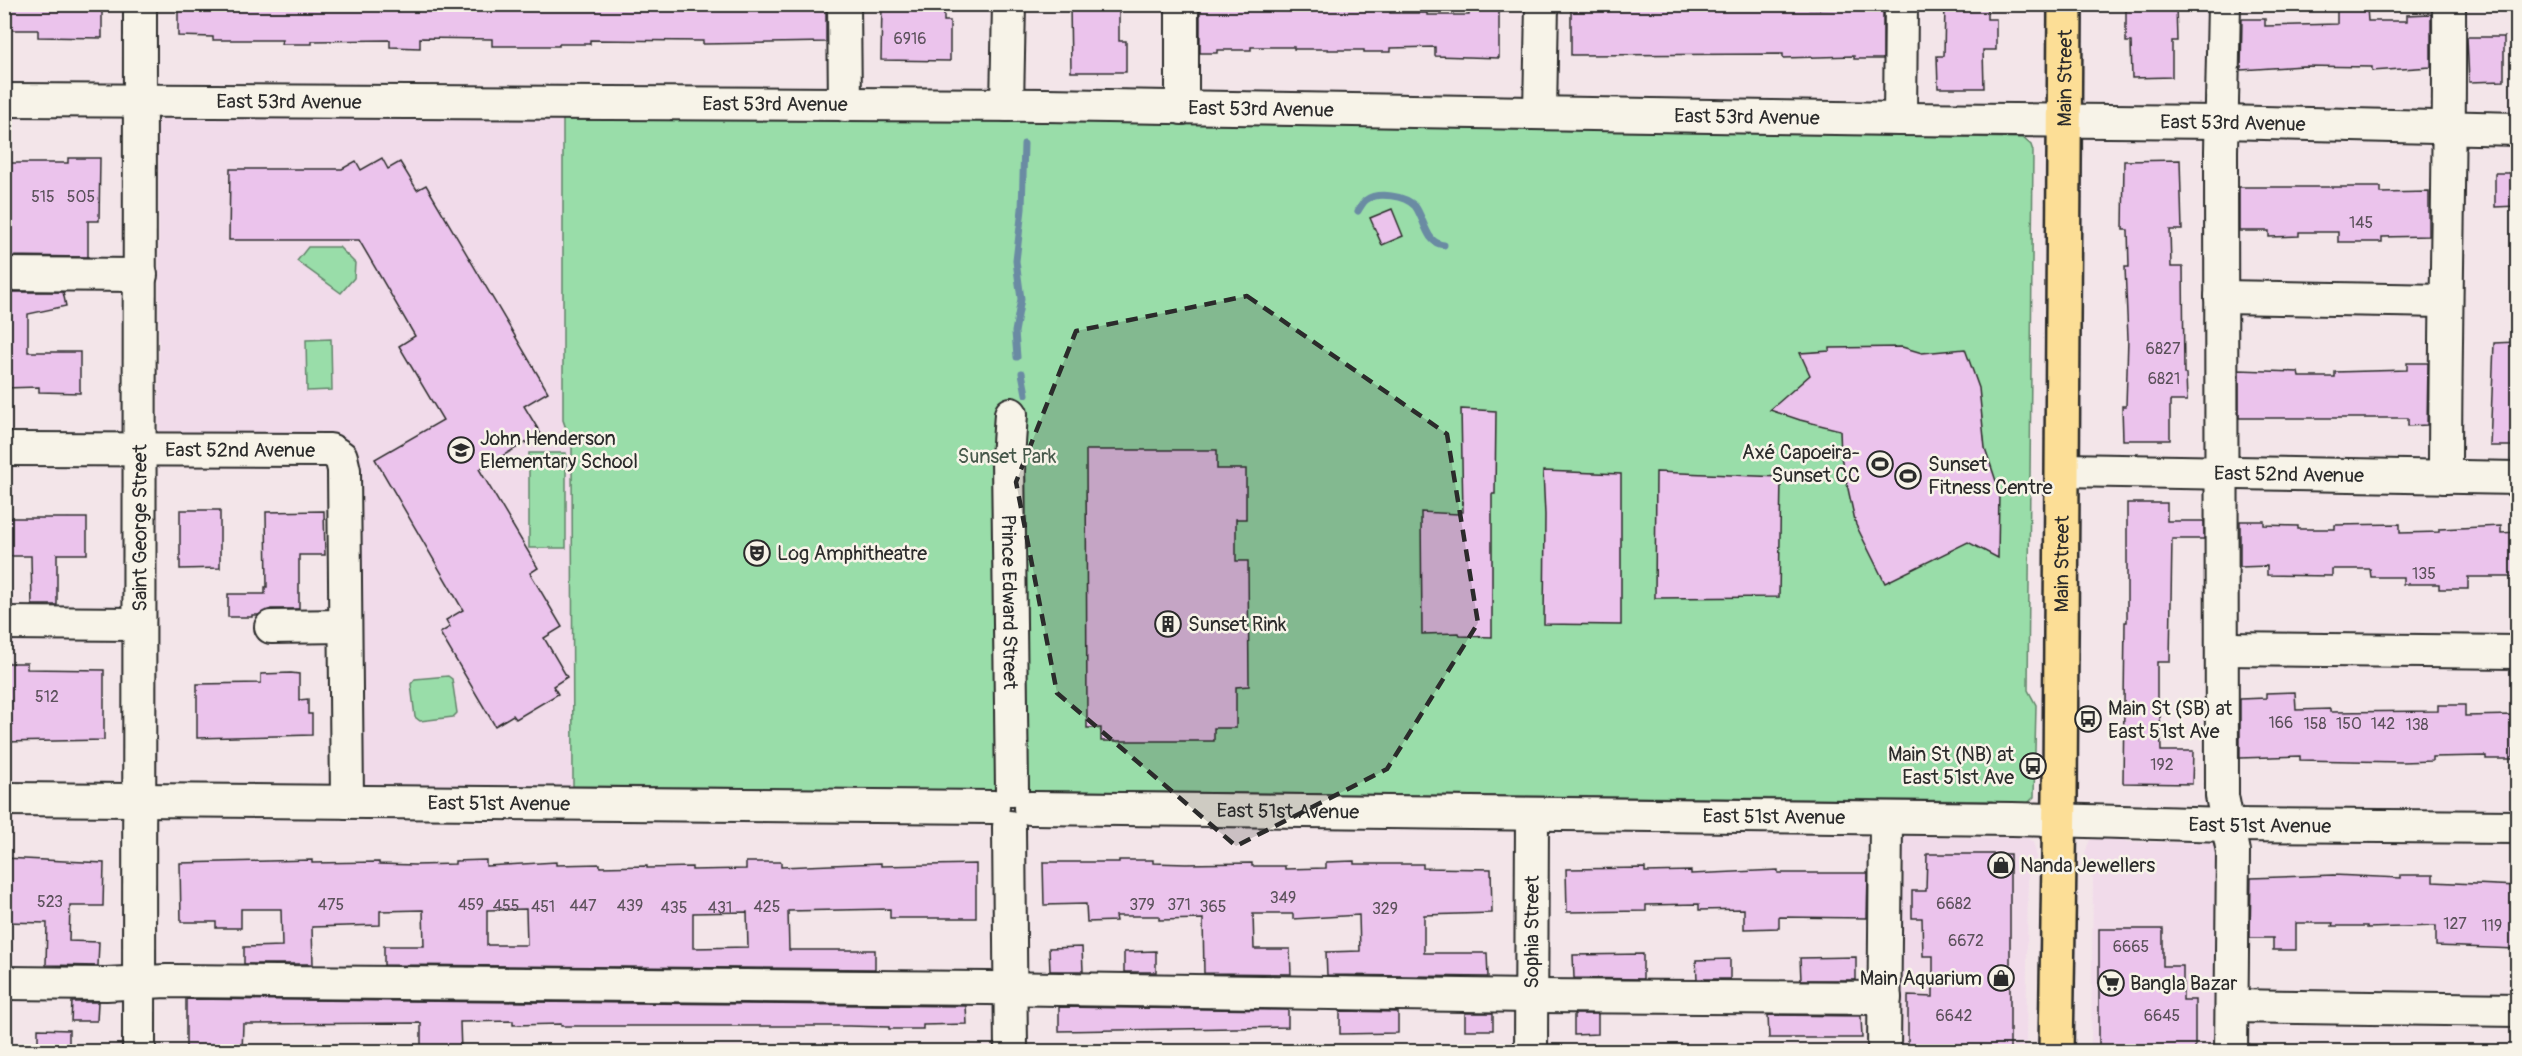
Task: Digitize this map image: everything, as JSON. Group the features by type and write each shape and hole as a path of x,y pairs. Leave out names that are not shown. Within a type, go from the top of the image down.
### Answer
{"main road":[{"name":"Main Street","path":"2056,1052 2060,821 2065,4"}],"street":[{"name":"Saint George Street","path":"139,1052 140,4"},
{"path":"844,4 845,105"},
{"path":"1007,105 1009,4"},
{"path":"1182,4 1182,108"},
{"path":"1540,113 1542,4"},
{"path":"1900,119 1901,4"},
{"path":"2224,4 2221,297 2222,796 2233,852 2231,1052"},
{"path":"2445,477 2445,301 2450,128 2449,4"},
{"name":"East 53rd Avenue","path":"4,100 1007,105 2222,122 2517,129"},
{"path":"4,274 141,275"},
{"path":"2221,297 2445,301"},
{"name":"Prince Edward Street","path":"1011,414 1008,458 1011,1052"},
{"name":"East 52nd Avenue","path":"4,449 330,450 341,457 344,470 345,626"},
{"name":"East 52nd Avenue","path":"2062,470 2517,478"},
{"path":"4,623 140,624"},
{"path":"271,627 345,626 347,802"},
{"path":"2223,649 2517,652"},
{"name":"East 51st Avenue","path":"4,799 1011,808 2517,827"},
{"name":"Sophia Street","path":"1531,1052 1532,814"},
{"path":"1884,1052 1886,819"},
{"path":"4,982 106,984 139,981 1885,998"},
{"path":"2232,1006 2517,1010"}],"highlighted area":[{"path":"1247,296 1447,434 1478,623 1387,769 1236,846 1057,693 1016,482 1076,331"}],"shaded area":[{"name":"John Henderson Elementary School","path":"167,116 563,117 563,420 572,446 573,786 366,785 360,781 355,466 159,436 159,158 155,151 155,123"},
{"path":"2021,833 2033,842 2036,852 2036,866 2028,876 2026,1051 1891,1051 1890,834 1993,839 2002,834"},
{"path":"2114,835 2127,842 2218,843 2231,1051 2091,1051 2093,879 2085,866 2085,853 2093,837"}],"green space":[{"name":"Sunset Park","path":"563,117 1011,121 2023,138 2031,145 2033,151 2028,690 2036,705 2034,797 2023,808 2002,807 1993,801 573,786 572,446 563,420"},
{"path":"308,247 339,247 355,263 354,278 341,293 297,261"},
{"path":"331,339 332,390 307,391 306,340"},
{"path":"529,453 566,453 566,548 529,548"},
{"path":"448,676 452,679 457,713 453,717 420,721 415,717 411,684 415,679"}],"building":[{"path":"5,4 102,4 102,38 38,37 38,30 5,30"},
{"path":"178,4 826,4 826,42 703,44 703,41 590,40 590,44 559,44 559,46 492,46 492,39 420,38 420,48 390,47 390,40 312,41 312,44 281,44 282,40 213,40 213,37 178,36"},
{"path":"882,4 944,4 944,21 950,21 950,61 881,60"},
{"path":"1070,4 1119,4 1119,41 1126,41 1126,72 1071,72"},
{"path":"1200,4 1322,4 1322,7 1390,5 1390,13 1469,15 1469,4 1499,4 1499,58 1435,56 1435,47 1390,48 1390,52 1364,52 1364,50 1251,47 1251,50 1217,50 1217,53 1200,53"},
{"path":"1571,4 1809,4 1809,9 1854,8 1854,4 1883,4 1883,59 1854,59 1854,56 1783,58 1783,54 1571,55"},
{"path":"1945,4 1987,4 1987,19 1996,19 1996,50 1983,50 1984,88 1938,88 1937,56 1944,56"},
{"path":"2126,4 2176,4 2177,41 2172,41 2172,77 2132,78 2131,42 2126,42"},
{"path":"2337,8 2367,8 2368,21 2407,21 2407,15 2431,14 2431,67 2372,71 2372,67 2303,66 2241,70 2242,19 2265,19 2265,26 2337,24"},
{"path":"2467,37 2504,37 2504,81 2469,82"},
{"path":"68,158 100,158 99,221 88,221 88,257 4,256 4,163 68,163"},
{"path":"382,158 388,169 400,162 417,190 426,185 548,392 524,406 541,434 479,469 538,568 530,573 562,627 544,638 567,677 553,686 558,694 516,719 513,715 495,726 440,633 450,627 446,620 463,610 375,459 443,420 399,346 415,336 359,240 229,240 230,169 342,169 356,161 361,170"},
{"path":"2180,160 2182,230 2170,230 2171,267 2183,267 2184,374 2186,374 2187,401 2170,401 2170,440 2123,440 2122,406 2126,406 2128,338 2125,267 2129,267 2128,230 2123,230 2124,161"},
{"path":"2495,173 2517,173 2517,206 2495,207"},
{"path":"2239,187 2381,187 2381,193 2429,192 2429,236 2382,237 2382,242 2338,242 2338,232 2299,232 2299,236 2269,237 2269,231 2239,231"},
{"path":"1392,209 1403,236 1382,245 1370,218"},
{"path":"4,292 63,292 66,306 28,314 28,352 80,352 80,393 39,392 39,387 4,388"},
{"path":"2517,342 2517,446 2490,446 2494,343"},
{"path":"1902,347 1922,353 1965,349 1979,388 1985,448 1999,490 1998,558 1968,542 1885,583 1856,525 1841,457 1840,430 1770,410 1810,375 1800,353 1830,351 1830,348"},
{"path":"2407,363 2428,363 2427,425 2408,426 2408,418 2239,418 2239,370 2298,372 2299,377 2335,377 2335,372 2407,370"},
{"path":"1461,409 1496,411 1495,494 1492,494 1492,637 1460,636 1459,633 1422,634 1421,512 1458,514 1458,512 1463,512"},
{"name":"Sunset Rink","path":"1086,450 1217,450 1217,469 1246,469 1246,519 1236,519 1236,561 1248,561 1249,686 1236,687 1236,728 1214,728 1214,741 1101,741 1101,728 1087,728"},
{"path":"1543,471 1621,474 1621,625 1544,624"},
{"path":"1656,472 1781,477 1779,597 1655,598"},
{"path":"2127,503 2167,503 2167,521 2204,521 2204,539 2172,539 2170,662 2157,662 2157,714 2160,714 2161,751 2193,751 2192,784 2123,783"},
{"path":"180,510 220,510 220,568 180,569"},
{"path":"324,511 325,555 299,555 299,609 271,609 259,615 252,615 252,617 228,617 228,594 265,594 265,587 267,587 266,512"},
{"path":"4,518 87,518 87,554 57,554 57,605 32,605 31,556 4,556"},
{"path":"2240,521 2264,521 2264,525 2298,526 2298,529 2335,529 2335,525 2400,524 2400,533 2501,526 2501,533 2517,532 2517,577 2468,577 2468,589 2439,589 2439,584 2403,584 2403,577 2371,577 2370,569 2332,569 2332,576 2267,575 2267,566 2240,567"},
{"path":"4,663 27,663 27,669 104,670 104,740 4,742"},
{"path":"261,674 299,674 299,700 308,699 308,714 312,714 312,735 197,738 197,684 261,683"},
{"path":"2295,692 2296,710 2438,711 2438,705 2465,705 2465,716 2513,715 2513,759 2486,759 2486,756 2432,757 2432,761 2402,762 2300,760 2300,756 2240,758 2240,699 2266,698 2266,693"},
{"path":"1927,854 2010,854 2010,1052 1908,1052 1908,996 1933,997 1933,956 1923,956 1922,918 1912,918 1912,891 1926,891"},
{"path":"4,858 104,863 103,906 70,906 69,941 99,942 98,966 46,965 47,923 4,922"},
{"path":"312,860 312,863 379,862 379,864 415,865 455,864 455,861 486,860 486,866 556,862 556,865 600,864 600,867 692,867 692,870 746,869 746,862 781,862 781,867 881,863 881,866 976,864 976,918 890,918 890,909 788,911 789,950 875,950 875,969 384,965 384,946 424,946 423,910 380,911 380,925 312,927 313,964 244,964 244,947 282,946 281,909 241,909 241,928 216,928 216,922 181,922 180,863","holes":["526,909 527,945 487,945 487,910","747,912 748,947 693,948 693,913"]},
{"path":"1119,860 1153,860 1153,863 1186,864 1252,863 1252,866 1285,866 1285,869 1326,868 1326,862 1354,861 1354,864 1423,864 1423,868 1491,869 1492,913 1424,915 1424,953 1487,953 1488,977 1327,975 1326,952 1360,951 1359,915 1293,919 1293,914 1253,914 1254,949 1290,949 1291,974 1204,973 1203,919 1159,920 1159,916 1115,916 1116,921 1087,922 1086,904 1044,905 1043,862 1119,862"},
{"path":"1645,868 1645,872 1691,871 1691,874 1778,870 1778,873 1868,873 1867,918 1779,917 1779,928 1744,929 1744,909 1699,910 1699,904 1646,905 1646,911 1567,912 1566,869"},
{"path":"2333,875 2401,878 2401,875 2433,875 2433,882 2517,886 2517,949 2436,946 2436,926 2367,928 2367,926 2332,926 2333,923 2296,923 2296,950 2273,950 2273,938 2250,938 2251,878"},
{"path":"2099,929 2163,929 2163,966 2183,966 2183,1000 2195,1000 2195,1052 2099,1052"},
{"path":"1082,947 1083,971 1050,971 1049,948"},
{"path":"1156,951 1156,972 1124,972 1124,952"},
{"path":"1643,954 1643,979 1574,978 1573,955"},
{"path":"1856,957 1856,980 1801,980 1800,958"},
{"path":"1730,959 1730,979 1697,979 1696,960"},
{"path":"186,999 966,1006 967,1024 923,1025 923,1029 889,1029 889,1027 849,1026 561,1026 561,1024 513,1025 513,1021 460,1022 461,1052 421,1052 421,1023 243,1024 242,1052 186,1052"},
{"path":"72,1002 98,1002 97,1021 71,1021"},
{"path":"1059,1007 1288,1010 1288,1027 1059,1031"},
{"path":"1340,1011 1398,1012 1398,1033 1340,1034"},
{"path":"1465,1013 1493,1013 1493,1030 1465,1030"},
{"path":"1574,1014 1598,1014 1598,1034 1574,1035"},
{"path":"1768,1015 1861,1016 1862,1038 1769,1038"},
{"path":"38,1029 69,1030 69,1052 38,1052"}],"waterway":[{"path":"1017,357 1015,332 1021,299 1016,261 1022,209 1024,144"},
{"path":"1358,211 1371,197 1384,195 1405,200 1415,206 1433,240 1444,245"},
{"path":"1022,373 1026,394"}],"place":[{"name":"John Henderson Elementary School","path":"461,450"},
{"name":"Axé Capoeira- Sunset CC","path":"1880,464"},
{"name":"Sunset Fitness Centre","path":"1908,476"},
{"name":"Log Amphitheatre","path":"757,553"},
{"name":"Sunset Rink","path":"1168,624"},
{"name":"Main St (SB) at East 51st Ave","path":"2088,719"},
{"name":"Main St (NB) at East 51st Ave","path":"2033,766"},
{"name":"Nanda Jewellers","path":"2001,865"},
{"name":"Main Aquarium","path":"2001,978"},
{"name":"Bangla Bazar","path":"2111,983"}]}
